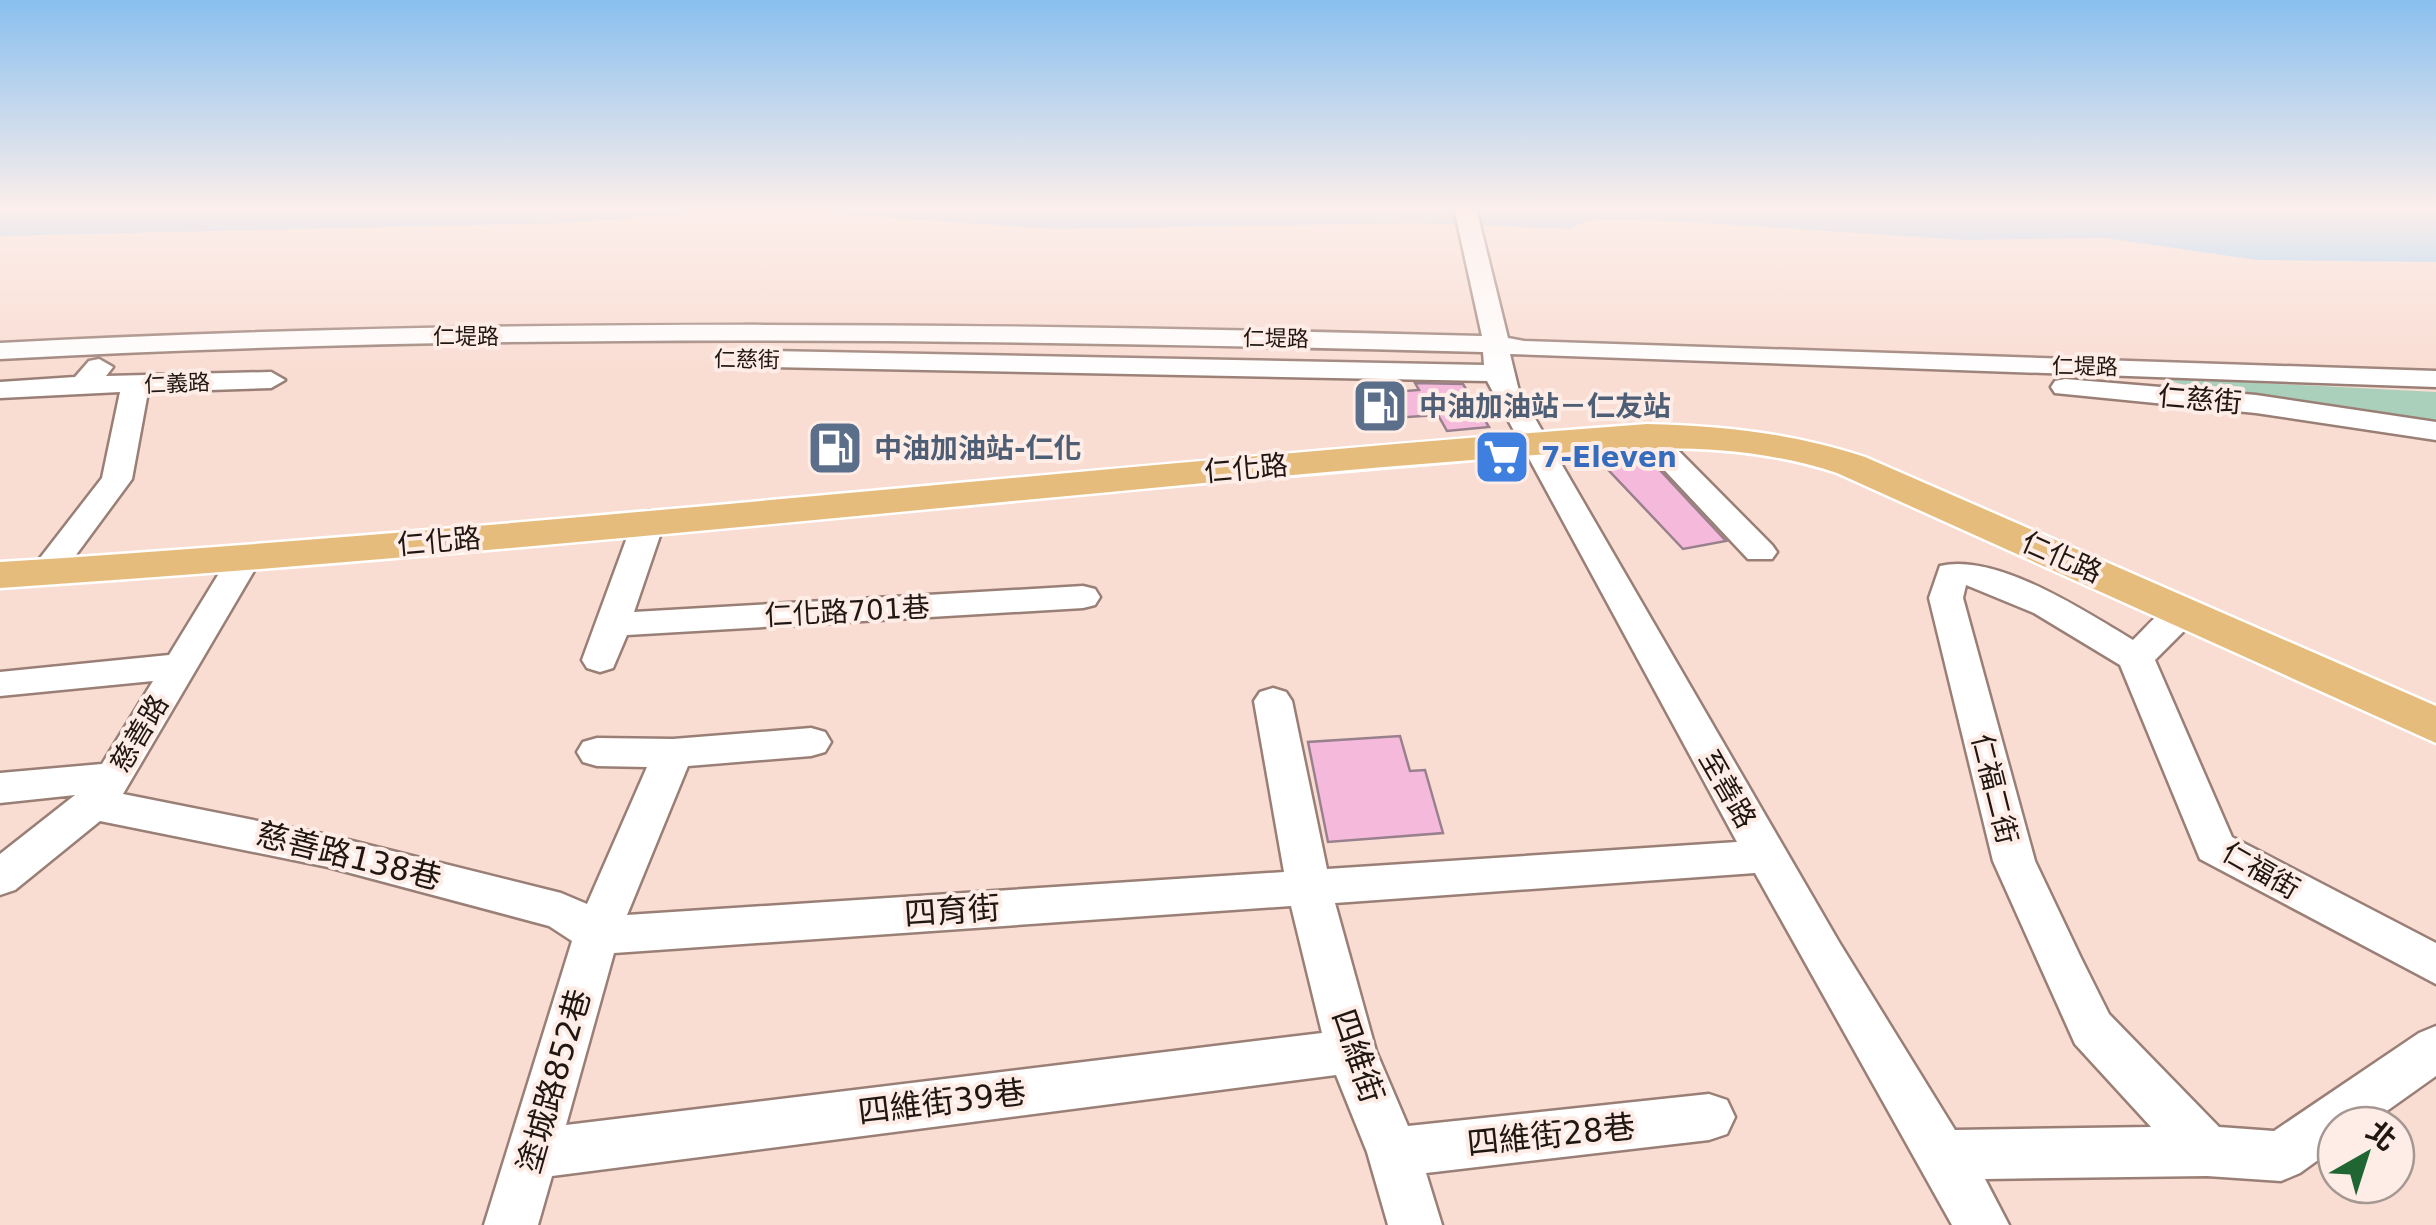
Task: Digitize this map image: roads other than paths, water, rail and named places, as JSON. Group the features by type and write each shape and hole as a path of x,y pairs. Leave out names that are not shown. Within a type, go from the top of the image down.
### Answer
{"main road":[{"name":"仁化路","path":"0,575 244,558 1532,443 1646,435 1734,438 1831,457 2436,726"}],"street":[{"name":"至善路","path":"1479,265 1497,344 1498,373 1532,443 1982,1225"},
{"name":"仁堤路","path":"116,347 394,336 1142,335 1497,344 1524,349 2436,380"},
{"name":"仁慈街","path":"1,352 116,347 136,360 764,359 1498,373"},
{"name":"仁義路","path":"83,385 116,347"},
{"name":"仁慈街","path":"1845,359 1908,374 2198,398 2436,431"},
{"path":"2118,367 2198,398"},
{"name":"仁義路","path":"0,390 271,380"},
{"path":"47,571 117,479 134,385"},
{"path":"1646,435 1760,552"},
{"path":"600,660 649,522"},
{"name":"慈善路","path":"0,878 103,790 244,558"},
{"name":"仁福二街","path":"2136,658 2070,618 1976,576 1952,573 1946,585 1946,598 2014,862 2058,958 2092,1029 2207,1151"},
{"name":"仁化路701巷","path":"611,625 1084,597"},
{"path":"2136,658 2182,612"},
{"name":"仁福街","path":"2136,658 2215,848 2436,965"},
{"path":"0,684 178,666"},
{"path":"1272,701 1308,886"},
{"path":"597,752 673,752 811,742"},
{"name":"塗城路852巷","path":"511,1225 596,936 673,752"},
{"name":"慈善路138巷","path":"0,788 103,790 205,822 389,864 561,911 581,920 596,936"},
{"name":"四育街","path":"596,936 1767,856"},
{"name":"四維街","path":"1308,886 1351,1050 1393,1152 1415,1225"},
{"path":"1940,1155 2207,1151 2281,1156 2436,1048"},
{"name":"四維街39巷","path":"533,1154 1351,1050"},
{"name":"四維街28巷","path":"1393,1152 1708,1117"}],"place":[{"name":"中油加油站－仁友站","path":"1380,406"},
{"name":"中油加油站-仁化","path":"835,448"},
{"name":"7-Eleven","path":"1502,457"}]}
